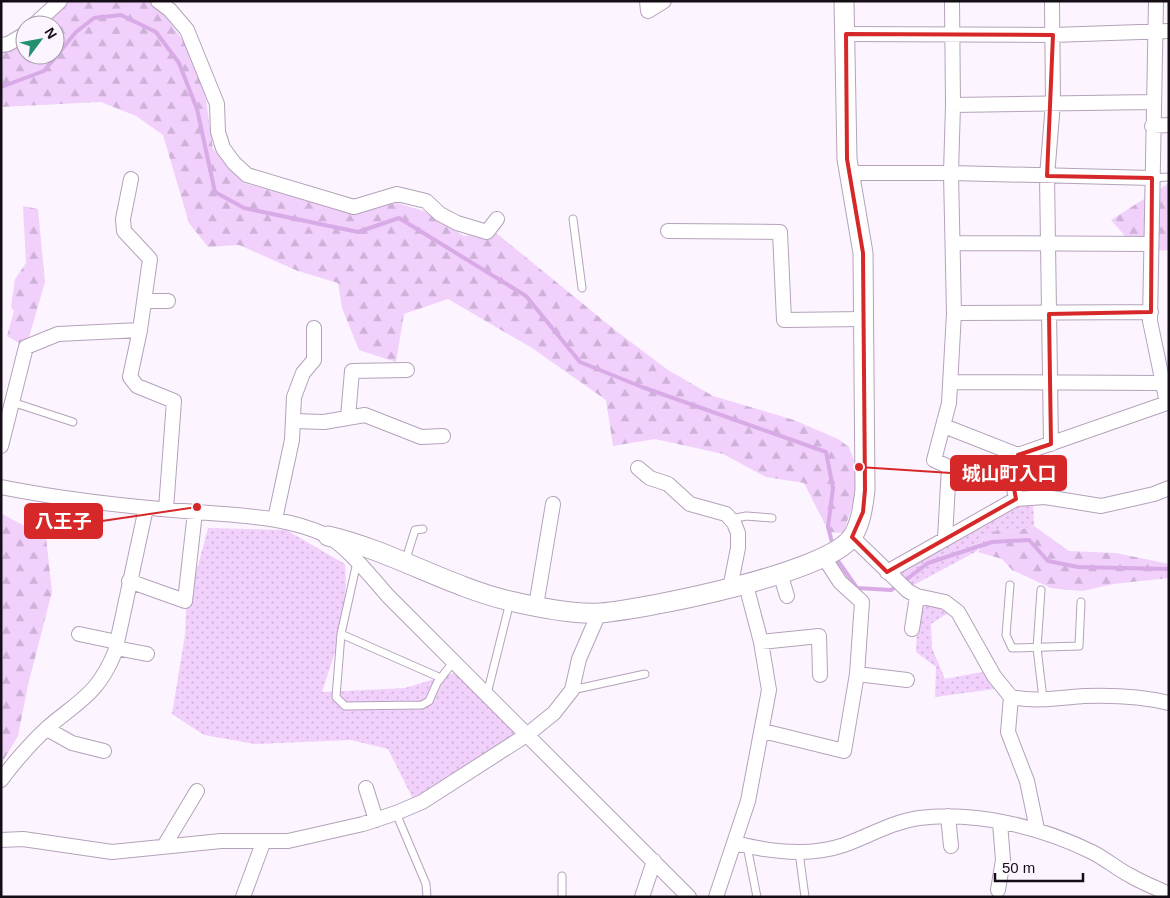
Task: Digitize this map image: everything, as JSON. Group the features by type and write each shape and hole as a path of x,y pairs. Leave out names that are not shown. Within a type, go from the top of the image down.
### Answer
{"street":[{"path":"45,15 60,1"},
{"path":"158,1 170,10 187,30 217,104 218,132 223,148 234,163 247,175 354,207 397,194 419,199 426,201 440,214 457,224 486,232 497,219"},
{"path":"647,1 648,11 664,1"},
{"path":"1,486 34,493 146,508 275,519 370,548 467,590 536,606 599,613 667,604 738,586 780,573 823,556 846,544 852,537 862,512 865,490 863,253 849,173 844,1"},
{"path":"945,538 949,467 934,460 944,426 951,382 954,313 951,173 953,105 952,1"},
{"path":"1050,444 1051,384 1047,176 1053,103 1052,1"},
{"path":"1016,499 1010,467 1018,456 1167,403 1151,312 1152,102 1162,31 1156,1"},
{"path":"846,34 951,33 1052,35 1162,31"},
{"path":"1,45 15,40"},
{"path":"953,105 1152,102"},
{"path":"1152,126 1169,125"},
{"path":"849,173 951,173 1152,178"},
{"path":"130,180 123,219 124,231 150,259 140,330 130,377 136,386 174,401 166,509"},
{"path":"668,232 780,232 784,320 864,319"},
{"path":"953,242 1151,244"},
{"path":"144,301 168,301"},
{"path":"954,313 1151,312"},
{"path":"275,519 294,421 294,397 303,374 314,360 314,328"},
{"path":"1,446 26,347 58,334 140,330"},
{"path":"348,417 352,371 407,370"},
{"path":"951,382 1051,384 1163,383"},
{"path":"294,421 324,422 365,415 421,438 443,436"},
{"path":"944,426 1018,456"},
{"path":"638,468 650,478 668,484 690,504 726,514 731,519 738,533 738,586 761,642 768,690 763,731 741,845 716,897"},
{"path":"890,575 945,538 1016,499 1045,496 1101,506 1154,494 1169,488"},
{"path":"536,606 553,504"},
{"path":"1,780 20,756 47,729 94,691 107,670 117,645 129,581 146,508"},
{"path":"129,581 185,601 195,512"},
{"path":"328,536 357,561 388,596 689,897"},
{"path":"852,537 912,594 939,599 958,612 994,676 1011,697 1028,700 1112,695 1146,697 1169,703"},
{"path":"763,731 844,751 857,674 862,602 840,582 823,556"},
{"path":"780,573 787,596"},
{"path":"912,594 912,629"},
{"path":"1,840 23,839 112,852 221,841 288,842 376,820 396,813 422,802 528,734 554,713 572,690 579,659 599,613"},
{"path":"79,634 147,654"},
{"path":"761,642 819,636 820,675"},
{"path":"857,674 906,680"},
{"path":"1011,697 1008,732 1027,781 1037,829"},
{"path":"47,729 72,743 104,750"},
{"path":"366,788 376,820"},
{"path":"164,846 197,791"},
{"path":"741,845 799,852 842,846 895,824 917,818 948,816 1037,829 1094,853 1130,876 1169,894"},
{"path":"948,816 951,846"},
{"path":"998,890 1003,860 1000,823"},
{"path":"243,897 263,843"},
{"path":"642,897 654,860"}],"lane":[{"path":"1152,178 1169,177"},
{"path":"573,219 582,288"},
{"path":"12,402 73,422"},
{"path":"731,519 746,516 772,518"},
{"path":"405,562 415,530 423,529"},
{"path":"357,561 341,634 336,697 345,706 422,705 429,701 441,678 454,661"},
{"path":"1010,585 1006,635 1012,648 1079,646 1081,602"},
{"path":"1040,590 1037,648 1043,699"},
{"path":"487,694 510,601"},
{"path":"341,634 441,678"},
{"path":"572,690 645,674"},
{"path":"396,813 426,884 427,897"},
{"path":"741,845 756,897"},
{"path":"799,852 805,897"},
{"path":"562,876 562,897"}],"highlighted area":[{"path":"846,34 1053,35 1047,176 1152,178 1151,312 1049,314 1051,444 1018,455 1010,467 1016,499 887,572 852,537 863,512 865,490 863,253 847,159"}],"green space":[{"path":"70,1 154,1 201,65 213,149 244,183 349,213 397,203 424,211 464,236 495,232 615,330 668,370 713,396 794,420 838,439 849,447 857,469 857,493 843,533 829,532 804,483 766,477 723,454 655,439 613,446 606,400 532,348 448,299 404,314 396,362 359,350 342,308 338,283 298,271 239,245 208,247 189,223 163,135 136,116 101,102 1,107 1,52 15,42 15,65 65,65 65,15 45,15 55,5"},
{"path":"1169,183 1169,250 1139,252 1111,220"},
{"path":"23,206 38,209 45,282 26,347 7,336 14,311 11,307 15,279 26,263"},
{"path":"1033,498 1034,526 1007,533 1001,528 984,538 977,551 910,587 898,575 1016,504"},
{"path":"2,514 46,537 52,592 28,685 18,736 1,764"},
{"path":"1034,526 1069,551 1116,553 1169,564 1169,578 1113,584 1083,591 1051,588 1012,570 1002,559 978,552 985,537 1001,528 1007,533"},
{"path":"208,528 286,530 345,564 346,587 341,634 322,692 405,688 458,672 517,735 414,801 388,749 351,740 255,744 204,735 172,714 185,635 186,611"},
{"path":"922,604 951,611 931,624 932,648 945,679 982,672 995,689 935,697 936,667 916,652 917,630"}],"waterway":[{"path":"1,87 44,71 76,32 94,18 121,15 156,32 179,63 197,109 215,192 244,208 358,232 399,218 526,296 580,362 642,387 826,452 833,488 828,527 833,546"},
{"path":"903,582 928,563 992,542 1029,540 1048,561 1078,567 1169,569"},
{"path":"836,558 857,588 891,590 897,586"}],"place":[{"name":"城山町入口","path":"859,467"},
{"name":"八王子","path":"197,507"}]}
